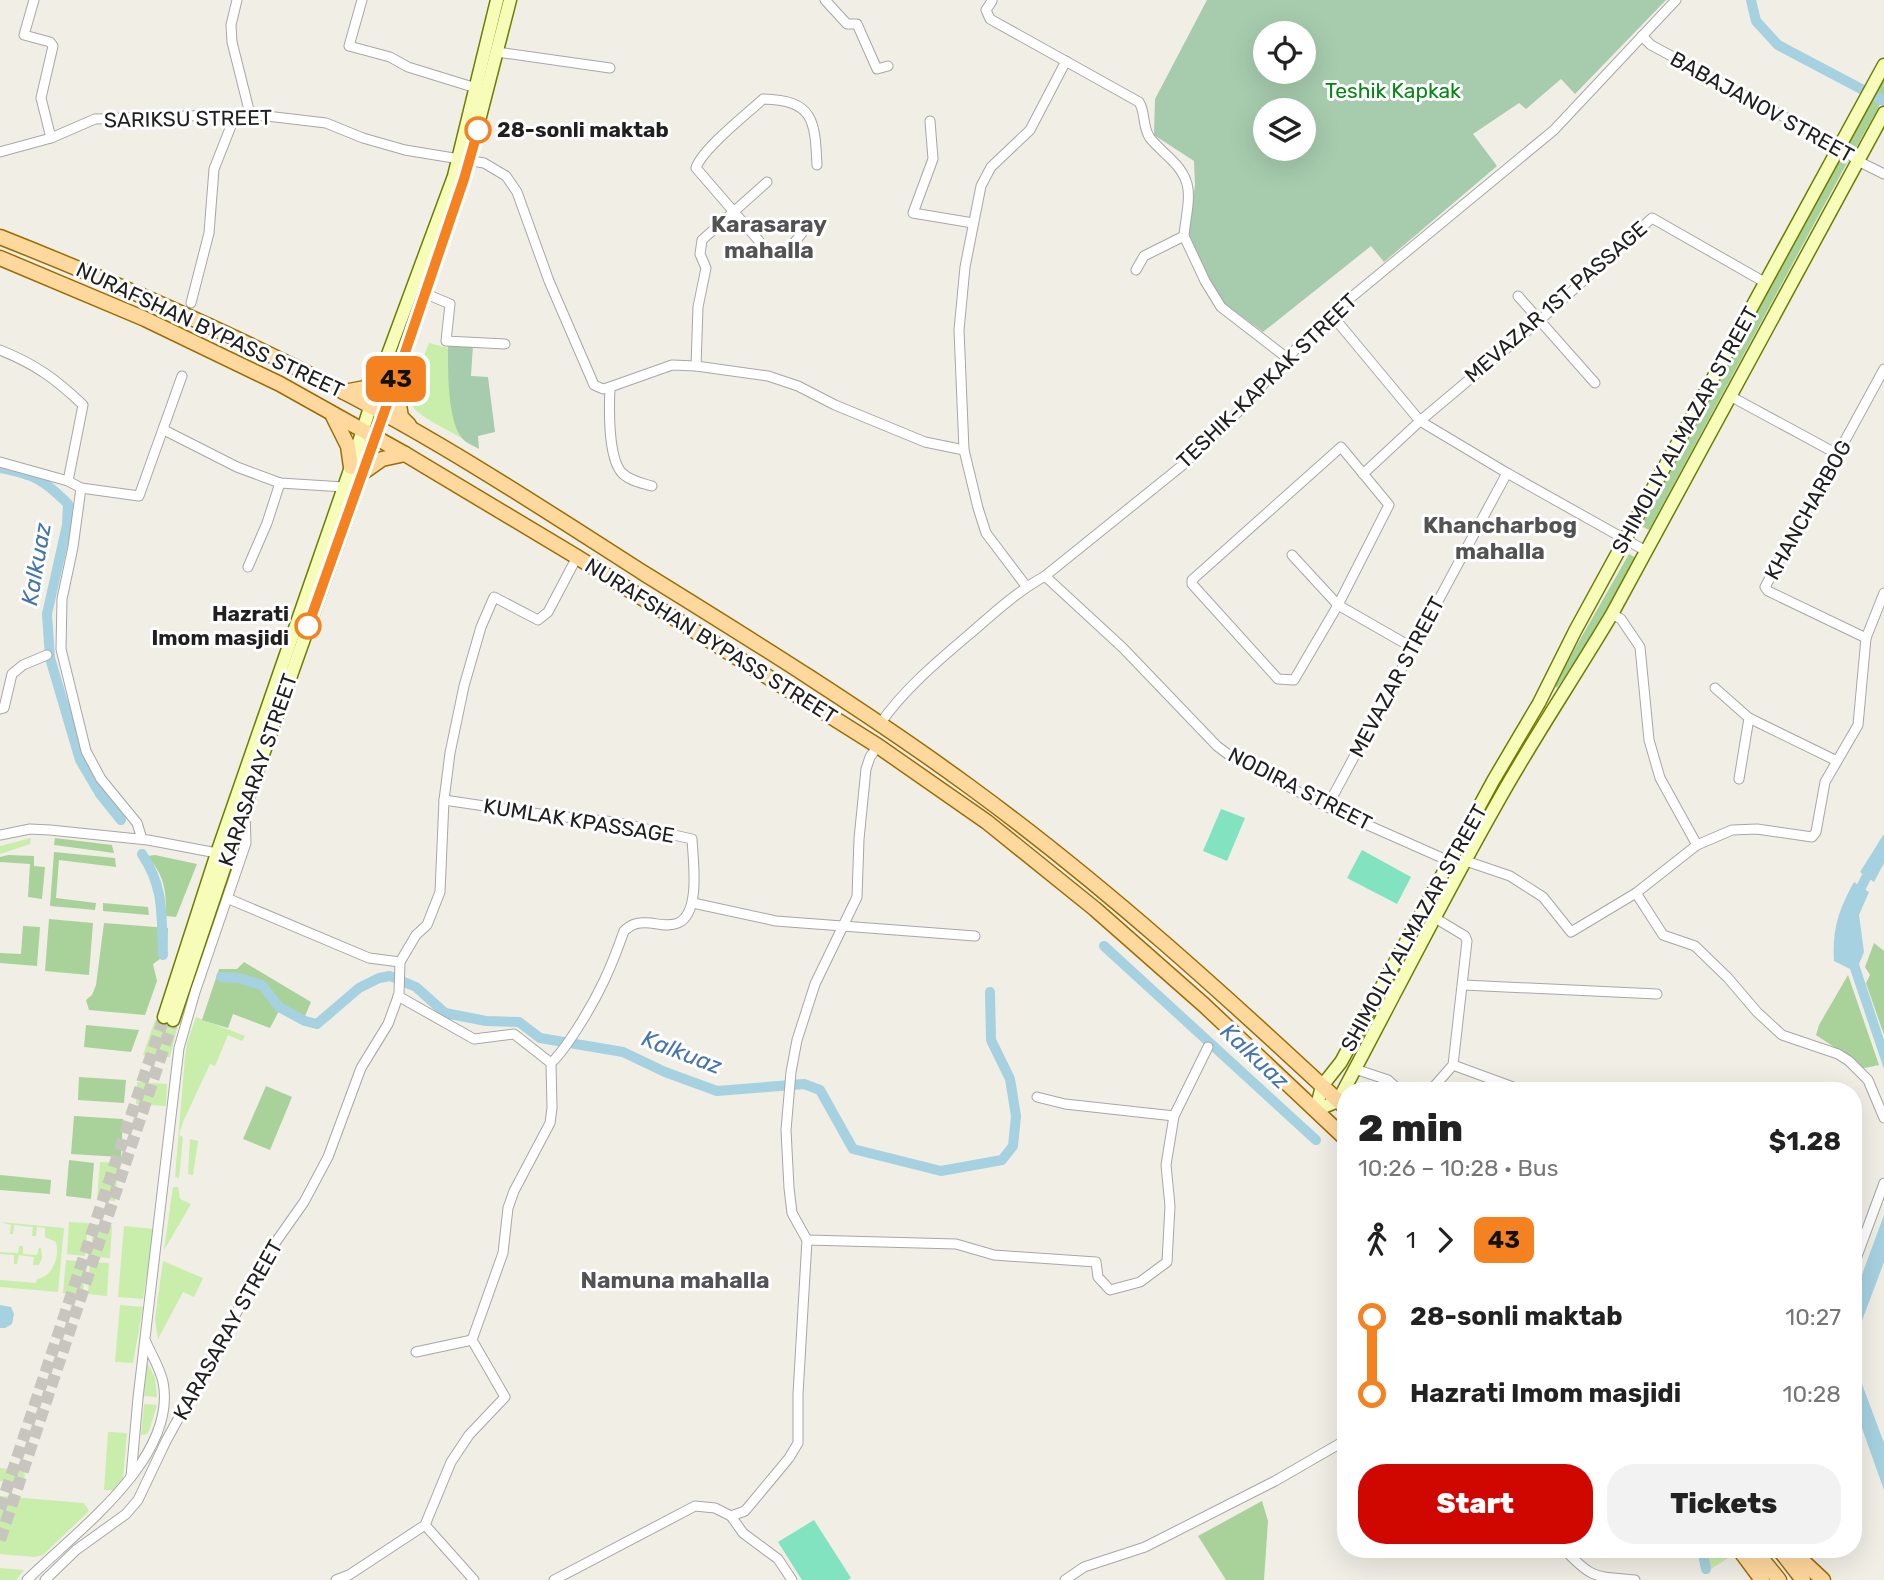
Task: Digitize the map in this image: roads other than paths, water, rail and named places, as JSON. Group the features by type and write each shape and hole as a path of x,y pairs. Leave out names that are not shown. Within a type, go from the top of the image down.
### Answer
{"main road":[{"name":"KARASARAY STREET","path":"377,411 380,376 464,160 476,88 497,0"},
{"name":"KARASARAY STREET","path":"357,470 344,487 217,853 168,1019 245,807 377,411 395,382 497,52 510,0"},
{"name":"SHIMOLIY ALMAZAR STREET","path":"1350,1082 1466,861 1490,801 1625,540 1884,65"},
{"name":"SHIMOLIY ALMAZAR STREET","path":"1316,1110 1322,1086 1341,1062 1449,864 1572,682 1612,614 1884,113"},
{"name":"NURAFSHAN BYPASS STREET","path":"0,237 119,285 344,392 702,610 880,724 1031,833 1160,941 1337,1100"},
{"path":"4,260 18,254 16,243"},
{"name":"NURAFSHAN BYPASS STREET","path":"4,260 111,304 236,362 405,454 578,557 878,746 1019,847 1149,956 1337,1130"},
{"path":"111,304 107,298 108,292 119,285"},
{"path":"344,392 365,388 380,376"},
{"path":"395,382 401,417 417,434"},
{"path":"332,414 357,470 382,459 405,454"},
{"path":"691,628 702,622 702,610"},
{"path":"1019,847 1021,837 1031,833"},
{"path":"1382,987 1395,993"},
{"path":"1316,1110 1337,1105"},
{"path":"1746,1558 1762,1580"},
{"path":"1761,1558 1779,1580"},
{"path":"1786,1558 1803,1580"},
{"path":"1800,1558 1823,1580"}],"street":[{"path":"34,0 24,35 53,46 41,98 51,138"},
{"path":"237,0 231,25 232,43 250,114"},
{"path":"362,0 349,46 390,57 408,67 476,88"},
{"path":"825,0 847,24 857,24 877,69 888,66"},
{"name":"TESHIK-KAPKAK STREET","path":"880,724 936,663 1026,586 1045,576 1184,464 1240,411 1331,314 1554,130 1676,0"},
{"path":"992,1 986,10 990,19 1139,102 1144,110 1145,130 1187,182 1184,236 1205,281 1221,307 1287,358"},
{"name":"BABAJANOV STREET","path":"1642,36 1651,45 1840,147 1858,161 1884,174"},
{"path":"497,52 610,68"},
{"path":"1026,586 986,533 964,450 959,330 965,267 981,186 991,167 1030,130 1066,61"},
{"path":"802,233 786,253 774,253 766,249 696,168 698,162 722,137 763,99 783,100 802,108 812,118 817,165"},
{"name":"SARIKSU STREET","path":"0,152 51,138 95,119 250,114 326,123 363,138 405,150 484,163 506,176 517,192 549,281 590,381 603,389 610,387"},
{"path":"191,303 209,233 214,169 231,126 232,115"},
{"path":"930,121 933,159 914,213 973,223"},
{"path":"696,366 698,307 706,268 700,254 702,240 768,182"},
{"name":"MEVAZАR 1ST PASSAGE","path":"1363,474 1420,421 1539,321 1652,218 1766,283"},
{"path":"1136,270 1144,256 1184,236"},
{"path":"424,293 450,304 446,341 505,344"},
{"path":"1518,296 1595,383"},
{"path":"1331,314 1420,421 1646,551"},
{"path":"0,350 26,361 54,378 83,405 68,481"},
{"path":"652,486 628,479 619,471 609,427 610,387 672,365 768,376 798,386 835,405 913,437 964,450"},
{"name":"KHANCHARBOG","path":"1866,638 1768,591 1765,587 1884,369"},
{"path":"0,462 68,481 81,488 139,496 182,376"},
{"path":"1731,396 1839,455"},
{"path":"164,430 237,467 280,483 344,487"},
{"path":"1338,448 1342,448 1389,505 1338,605 1294,680 1286,681 1278,679 1196,589 1192,580 1338,448"},
{"name":"MEVAZAR STREET","path":"1327,807 1507,473"},
{"path":"248,566 267,523 280,483"},
{"path":"81,488 62,599 61,649 86,751 102,779 137,823 139,839"},
{"path":"1292,555 1338,605 1413,648"},
{"path":"229,899 369,958 400,967 416,935 427,925 440,892 444,800 450,753 464,686 481,626 495,597 538,620 548,612 578,557"},
{"name":"NODIRA STREET","path":"1045,576 1124,648 1217,746 1236,759 1327,807 1440,857 1449,864"},
{"path":"1466,861 1510,876 1543,897 1570,932 1636,893 1697,845 1732,830 1744,828 1815,836 1823,788 1858,725 1866,638 1884,593"},
{"path":"1612,614 1621,619 1640,647 1649,740 1660,778 1697,845"},
{"path":"0,709 4,708 12,674 23,665 47,655"},
{"path":"1715,688 1749,718 1836,761"},
{"path":"1739,779 1749,718"},
{"path":"731,1516 746,1511 798,1443 798,1394 807,1240 792,1213 789,1188 786,1130 790,1072 797,1040 816,985 857,897 866,769 878,746"},
{"name":"KUMLAK KPASSAGE","path":"444,800 546,816 615,822 692,839 693,903"},
{"path":"131,1477 179,1048 195,992 246,843 245,807"},
{"path":"0,835 30,829 139,839 217,853"},
{"path":"1636,893 1663,935 1695,946 1782,1035 1838,1054 1849,1061 1868,1080 1884,1118"},
{"path":"336,1580 349,1575 425,1525 452,1462 469,1434 505,1397 472,1340 503,1253 508,1208 520,1178 550,1124 551,1063 572,1037 608,977 624,930 643,922 667,925 679,923 688,914 693,903 776,921 975,936"},
{"path":"1435,918 1465,936 1467,942 1453,1065 1438,1082"},
{"name":"KARASARAY STREET","path":"45,1580 60,1564 126,1514 138,1500 166,1441 262,1266 304,1202 328,1157 361,1069 388,1024 398,995 400,967"},
{"path":"1464,985 1657,993"},
{"path":"398,995 474,1038 514,1034 551,1063"},
{"path":"807,1240 956,1244 995,1255 1096,1262 1098,1277 1110,1290 1140,1282 1167,1262 1170,1206 1166,1165 1174,1116 1208,1047"},
{"path":"1453,1065 1499,1082"},
{"path":"1355,1069 1390,1082"},
{"path":"1037,1097 1065,1104 1174,1116"},
{"path":"1862,1243 1884,1183"},
{"path":"27,1580 118,1494 145,1458 163,1400 162,1380 145,1340"},
{"path":"416,1352 472,1340"},
{"path":"1065,1580 1084,1567 1145,1547 1275,1481 1337,1445"},
{"path":"554,1580 695,1506 715,1508 731,1516 743,1533 778,1559 792,1580"},
{"path":"425,1525 474,1580"},
{"path":"1573,1558 1584,1570 1605,1579 1635,1580"},
{"path":"1576,1580 1584,1570"}],"water":[{"path":"1884,834 1884,863 1874,882 1860,872"},
{"path":"1854,882 1869,892 1859,915 1864,952 1859,964 1884,1040 1884,1069 1850,969 1834,961 1834,939 1838,920"},
{"path":"1884,1215 1884,1262 1862,1321 1862,1275"},
{"path":"0,1305 11,1307 14,1314 12,1324 5,1328 0,1328"},
{"path":"1862,1384 1884,1443 1884,1490 1862,1428"}],"waterway":[{"path":"1751,0 1756,21 1778,45 1884,101"},
{"name":"Kalkuaz","path":"0,468 38,479 68,504 67,525 47,614 50,658 80,760 100,794 121,820"},
{"path":"1855,899 1884,843"},
{"name":"Kalkuaz","path":"142,854 158,891 162,915 163,955"},
{"name":"Kalkuaz","path":"1104,946 1316,1140"},
{"name":"Kalkuaz","path":"221,977 239,978 262,985 279,1007 305,1021 317,1024 359,988 379,978 390,976 416,987 445,1013 486,1021 519,1022 540,1038 623,1052 665,1072 717,1091 804,1084 820,1090 853,1149 941,1171 1002,1160 1013,1146 1016,1116 1010,1079 991,1040 990,992"},
{"name":"Kalkuaz","path":"1704,1558 1706,1569"}],"tunnel":[{"path":"0,1509 164,1017"},
{"path":"0,1540 173,1020"}],"place":[{"name":"28-sonli maktab","path":"478,130"},
{"name":"Hazrati Imom masjidi","path":"308,626"}],"district":[{"name":"Karasaray mahalla","path":"769,237"},
{"name":"Khancharbog mahalla","path":"1500,538"},
{"name":"Namuna mahalla","path":"675,1280"}],"park label":[{"name":"Teshik Kapkak","path":"1393,91"}]}
